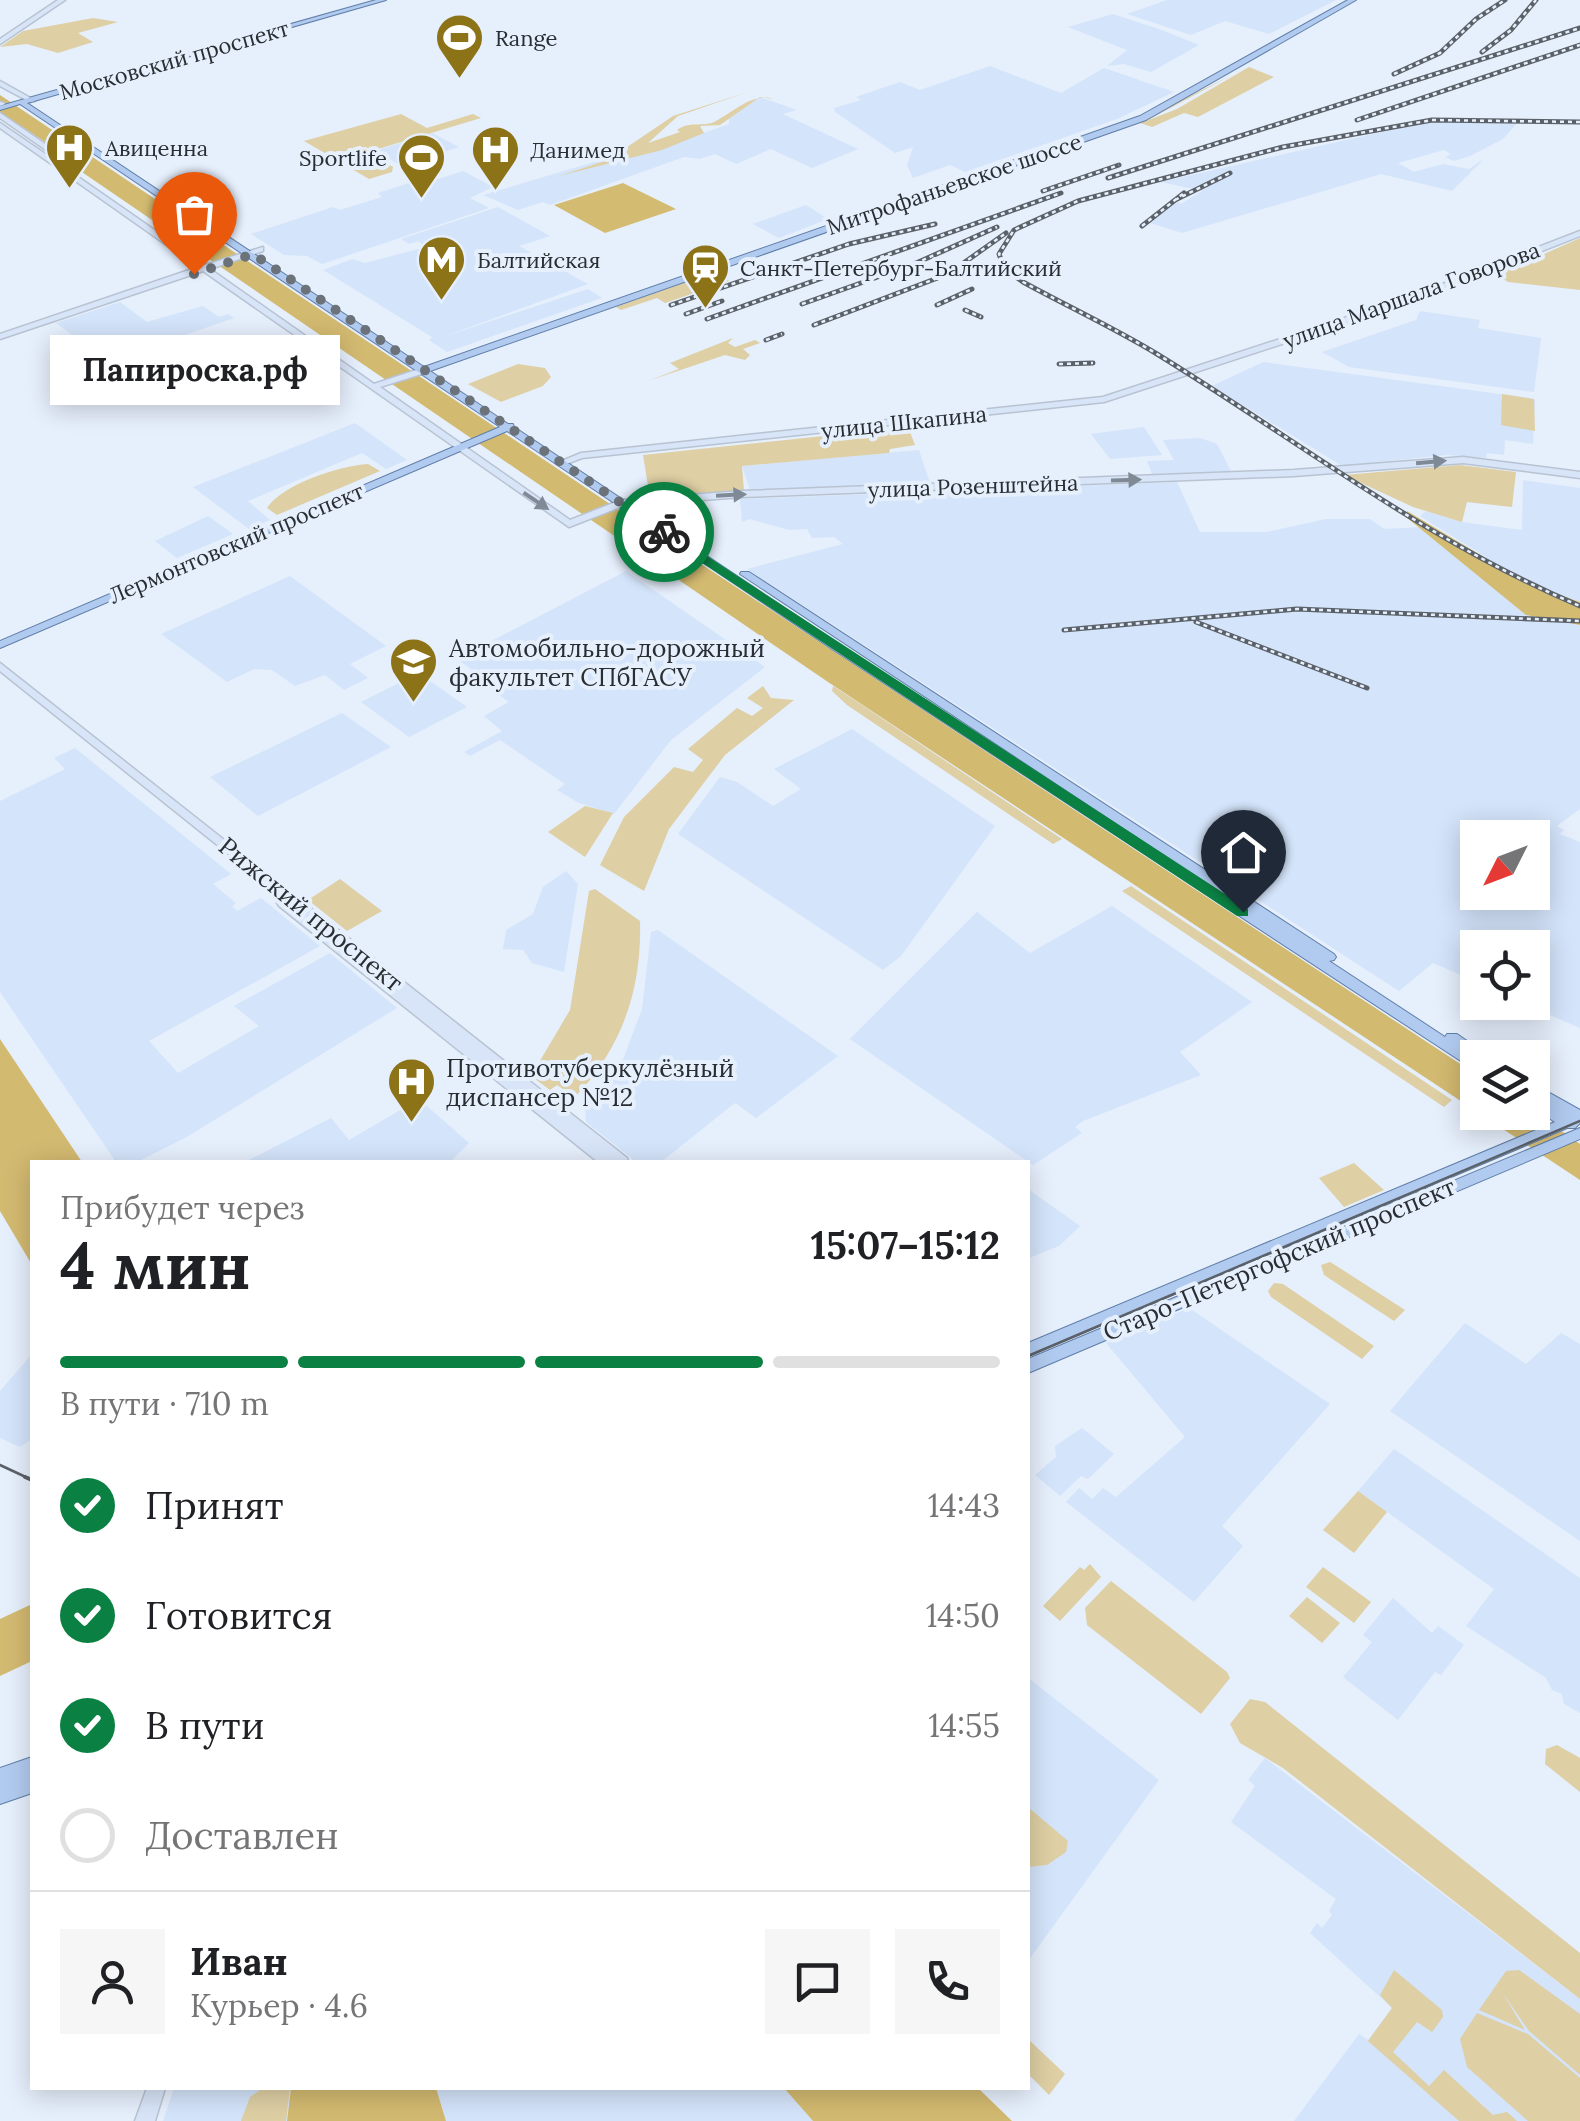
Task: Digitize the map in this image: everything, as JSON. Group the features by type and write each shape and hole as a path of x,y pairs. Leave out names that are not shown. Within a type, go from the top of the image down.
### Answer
{"main road":[{"path":"0,42 62,0"},
{"name":"Московский проспект","path":"8,108 367,0"},
{"name":"Московский проспект","path":"8,108 383,0"},
{"name":"Митрофаньевское шоссе","path":"423,369 1132,122 1181,100 1350,0"},
{"path":"0,86 8,108 66,171 381,384 569,524 622,503"},
{"path":"8,108 249,253 504,427 566,461 622,503 1460,1053"},
{"name":"улица Маршала Говорова","path":"1242,357 1417,298 1580,233"},
{"path":"0,333 249,253"},
{"name":"улица Шкапина","path":"566,461 1092,402 1242,357"},
{"path":"381,384 423,369"},
{"name":"Лермонтовский проспект","path":"0,642 504,427"},
{"name":"улица Розенштейна","path":"622,503 1334,471 1463,460 1580,475"},
{"path":"622,503 1460,1043"},
{"name":"Рижский проспект","path":"0,666 619,1160"},
{"name":"Рижский проспект","path":"0,676 604,1160"},
{"path":"1550,1104 1574,1125"},
{"path":"1550,1111 1574,1125"},
{"path":"1525,1148 1574,1125"},
{"name":"Старо-Петергофский проспект","path":"1030,1349 1525,1148"},
{"name":"Старо-Петергофский проспект","path":"1030,1365 1525,1148"},
{"path":"0,1777 30,1767"},
{"path":"0,1795 30,1785"},
{"path":"145,2121 155,2090"}],"shaded area":[{"path":"1167,0 1336,0 1269,34 1225,21 1191,35 1127,14"},
{"path":"1113,14 1199,45 1151,72 1124,64 1107,66 1127,50 1068,27"},
{"path":"93,18 118,22 78,33 93,42 58,53 27,44 0,47 23,31"},
{"path":"990,66 1061,93 1104,68 1174,92 1117,119 965,172 950,165 913,178 907,165 913,147 895,153 835,112 834,108 861,100 856,97 900,82 920,90"},
{"path":"1249,67 1274,77 1198,117 1184,113 1152,127 1137,122 1230,76 1146,121 1177,109"},
{"path":"748,92 678,116 648,143 680,132 677,130 687,125 711,123 758,98 720,125 700,126 704,133 662,150 559,176 608,160 673,116"},
{"path":"0,95 607,502 1460,1064 1460,1101 828,682 76,168 78,164 0,112"},
{"path":"760,97 797,110 783,114 858,149 812,168 771,149 736,164 715,154 700,159 684,157 550,205 543,202 518,210 483,195 655,144 664,147 729,124 729,118"},
{"path":"401,114 427,128 473,114 481,118 368,152 393,167 392,172 369,179 304,141"},
{"path":"1421,123 1517,123 1503,139 1470,156 1454,161 1445,157 1451,154 1444,150 1398,163 1414,172 1443,164 1469,169 1484,159 1452,191 1381,174 1182,233 1150,223 1176,200 1181,204 1202,191 1161,182"},
{"path":"432,133 459,147 402,166 375,151"},
{"path":"463,171 493,187 470,198 489,208 322,264 307,256 284,255 251,234 333,207 340,210 382,197 378,193 428,177 435,180"},
{"path":"623,183 676,209 605,233 554,205"},
{"path":"806,205 828,219 779,238 753,224"},
{"path":"498,207 550,236 519,246 588,284 440,338 588,289 602,298 447,352 429,340 432,337 323,270 352,259 365,263 426,247 418,241 409,244 401,239"},
{"path":"1580,238 1580,290 1508,282 1497,275"},
{"path":"722,269 729,273 725,278 729,281 665,303 657,298 621,310 616,307"},
{"path":"120,302 147,322 203,306 219,317 228,314 234,318 107,362 56,323"},
{"path":"1420,311 1480,320 1478,328 1541,338 1534,392 1349,367 1322,352 1416,320"},
{"path":"733,338 728,343 735,347 755,340 760,343 743,349 750,355 745,360 725,355 648,381 679,369 670,363"},
{"path":"1263,362 1530,398 1535,400 1533,444 1505,440 1504,455 1487,453 1486,458 1446,455 1342,466 1212,386"},
{"path":"518,364 545,368 551,377 543,386 501,402 468,384"},
{"path":"1502,394 1534,399 1535,431 1501,425"},
{"path":"355,423 407,460 386,469 362,453 248,501 270,520 249,529 193,487"},
{"path":"1144,427 1162,455 1110,459 1091,434"},
{"path":"890,429 910,432 915,445 890,449 889,453 742,466 744,491 645,495 649,492 643,455"},
{"path":"1200,438 1217,444 1231,471 1152,474 1147,461 1174,460 1163,440"},
{"path":"919,450 930,483 750,490 742,466"},
{"path":"368,464 380,471 277,515 267,508 285,491 313,478"},
{"path":"1460,465 1516,472 1512,507 1467,502 1462,522 1413,507 1344,475"},
{"path":"1523,480 1580,488 1580,602 1529,584 1420,516 1426,511 1462,522 1522,530"},
{"path":"1177,482 1200,532 1267,532 1326,519 1370,519 1384,529 1421,527 1526,615 1580,625 1580,809 1557,826 1564,830 1560,834 1580,842 1580,1028 1550,1015 1550,930 1460,930 1460,975 1433,963 1399,991 747,569 843,544 834,537 812,538 807,529 789,530 750,519 742,522 740,499"},
{"path":"1407,511 1529,584 1580,602 1580,625 1526,615 1406,517"},
{"path":"208,516 233,534 177,558 155,541"},
{"path":"626,571 765,667 671,740 614,814 579,803 557,790 565,784 500,740 470,756 464,752 502,731 484,716 509,702 475,678 479,675 457,659"},
{"path":"290,576 386,646 350,664 368,678 344,690 325,675 295,686 272,670 254,669 227,682 161,634"},
{"name":"Автомобильно-дорожный факультет СПбГАСУ","path":"419,673 467,707 409,737 361,702"},
{"path":"763,686 771,698 794,700 725,755 669,829 644,891 600,865 624,817 674,767 693,772 703,760 688,749 737,708 752,716 763,708 747,698"},
{"path":"833,686 1062,839 1053,844 847,705 832,691"},
{"path":"342,713 391,747 258,816 210,777"},
{"path":"852,729 995,826 901,956 883,970 678,834 720,777 737,782 773,806 801,789 774,769"},
{"path":"75,748 231,874 213,884 236,903 232,906 237,911 261,898 320,946 149,1041 178,1073 259,1026 234,1006 330,953 397,1008 185,1138 141,1160 115,1160 0,992 0,801 65,769 54,758"},
{"path":"585,806 613,813 585,857 548,832"},
{"path":"566,871 578,884 564,972 532,963 523,950 503,949 506,930 533,914 543,887"},
{"path":"340,879 382,911 347,931 308,900"},
{"path":"1131,886 1452,1100 1444,1107 1122,891"},
{"path":"595,889 640,921 640,946 633,994 617,1038 575,1097 557,1085 550,1090 531,1076 570,1010 589,891"},
{"path":"1112,906 1252,1002 1180,1052 1201,1075 1083,1121 1075,1127 1082,1133 1033,1165 850,1039 977,912 1030,953"},
{"path":"658,930 838,1056 756,1118 735,1103 664,1160 634,1160 586,1122 585,1103 619,1070 642,1009 651,932"},
{"path":"0,1039 81,1160 30,1160 30,1262 0,1211"},
{"name":"Противотуберкулёзный диспансер №12","path":"419,1099 469,1143 452,1160 249,1160 331,1118 349,1140"},
{"path":"1550,1123 1580,1144 1580,1180 1504,1130 1550,1130"},
{"path":"1354,1163 1384,1190 1344,1207 1319,1178"},
{"path":"1030,1190 1080,1226 1059,1246 1030,1258"},
{"path":"1330,1262 1405,1310 1394,1321 1324,1275 1321,1265"},
{"path":"1274,1283 1283,1284 1374,1346 1362,1359 1271,1297 1268,1291"},
{"path":"1189,1308 1330,1404 1222,1526 1243,1546 1194,1602 1066,1502 1079,1488 1092,1499 1103,1488 1116,1497 1185,1437 1106,1343"},
{"path":"1465,1323 1526,1364 1561,1333 1580,1344 1580,1541 1390,1411"},
{"path":"30,1356 30,1440 20,1447 0,1438 0,1391"},
{"path":"1082,1428 1114,1454 1088,1479 1081,1476 1060,1496 1035,1475 1056,1457 1055,1446"},
{"path":"1394,1449 1580,1578 1580,1713 1564,1704 1562,1694 1552,1690 1546,1678 1466,1626 1494,1589 1358,1491"},
{"path":"1358,1491 1387,1512 1354,1553 1323,1530"},
{"path":"1090,1564 1101,1577 1060,1621 1043,1606 1080,1567 1084,1570"},
{"path":"1323,1567 1371,1602 1354,1623 1306,1587"},
{"path":"1111,1581 1227,1672 1230,1678 1201,1714 1087,1625 1085,1608"},
{"path":"1307,1597 1340,1623 1322,1643 1289,1616"},
{"path":"1393,1598 1432,1633 1438,1626 1464,1645 1441,1675 1435,1672 1398,1720 1343,1677 1372,1642 1363,1635"},
{"path":"30,1605 30,1662 0,1676 0,1619"},
{"path":"1030,1680 1159,1780 1030,1958"},
{"path":"1250,1699 1265,1702 1580,1953 1580,1999 1283,1768 1240,1743 1230,1724"},
{"path":"1557,1745 1580,1758 1580,1792 1545,1764 1546,1749"},
{"path":"1265,1758 1580,1999 1580,2121 1294,2121 1359,2034 1368,2040 1392,2008 1310,1933 1317,1923 1322,1928 1332,1915 1329,1911 1336,1899 1231,1822 1255,1786 1248,1780"},
{"path":"1030,1809 1068,1841 1066,1852 1047,1865 1030,1867"},
{"path":"1394,1970 1442,2010 1443,2017 1432,2032 1417,2022 1393,2052 1429,2086 1444,2070 1493,2115 1507,2112 1517,2121 1459,2121 1368,2041 1392,2008 1380,1995"},
{"path":"1519,1970 1580,2014 1580,2075 1529,2031 1502,1992 1525,2030 1479,2010 1506,1971"},
{"path":"1477,2013 1528,2034 1580,2078 1580,2121 1528,2121 1467,2067 1460,2039"},
{"path":"1030,2041 1065,2074 1049,2095 1030,2076"},
{"path":"173,2090 291,2090 287,2121 163,2121"},
{"path":"260,2090 290,2090 286,2121 241,2121 250,2097"},
{"path":"291,2090 437,2090 446,2121 287,2121"},
{"path":"437,2090 786,2090 813,2121 446,2121"},
{"path":"786,2090 980,2090 1012,2121 813,2121"}],"tram line":[{"path":"1030,1355 1580,1121"},
{"path":"0,1465 30,1479"},
{"path":"25,1477 30,1479"}],"railway":[{"path":"1394,74 1440,53 1476,19 1505,0"},
{"path":"1482,52 1511,30 1536,0"},
{"path":"1108,178 1580,28"},
{"path":"1357,120 1580,45"},
{"path":"1580,122 1432,120 1283,147 1078,201 1014,230 999,254 1004,268 1023,282 1157,354 1416,521 1469,552 1580,606"},
{"path":"1043,191 1119,165"},
{"path":"1175,200 1230,173"},
{"path":"707,319 1061,193"},
{"path":"1175,200 1184,193"},
{"path":"1142,226 1175,200"},
{"path":"671,305 849,244 935,224"},
{"path":"802,304 914,264 997,227"},
{"path":"814,325 948,274 1006,233"},
{"path":"937,305 972,289"},
{"path":"686,314 722,301"},
{"path":"965,310 981,317"},
{"path":"766,340 782,334"},
{"path":"1059,364 1093,363"},
{"path":"1064,630 1297,609 1580,621"},
{"path":"1196,622 1367,688"}],"way so far":[{"path":"194,274 253,254 664,532"}],"place":[{"name":"Range","path":"460,80"},
{"name":"Авиценна","path":"70,190"},
{"name":"Данимед","path":"495,192"},
{"name":"Sportlife","path":"422,200"},
{"name":"Папироска.рф","path":"194,274"},
{"name":"Балтийская","path":"442,302"},
{"name":"Санкт-Петербург-Балтийский","path":"705,310"},
{"name":"Автомобильно-дорожный факультет СПбГАСУ","path":"414,704"},
{"name":"Противотуберкулёзный диспансер №12","path":"411,1124"}],"route":[{"path":"664,532 1243,912"}]}
